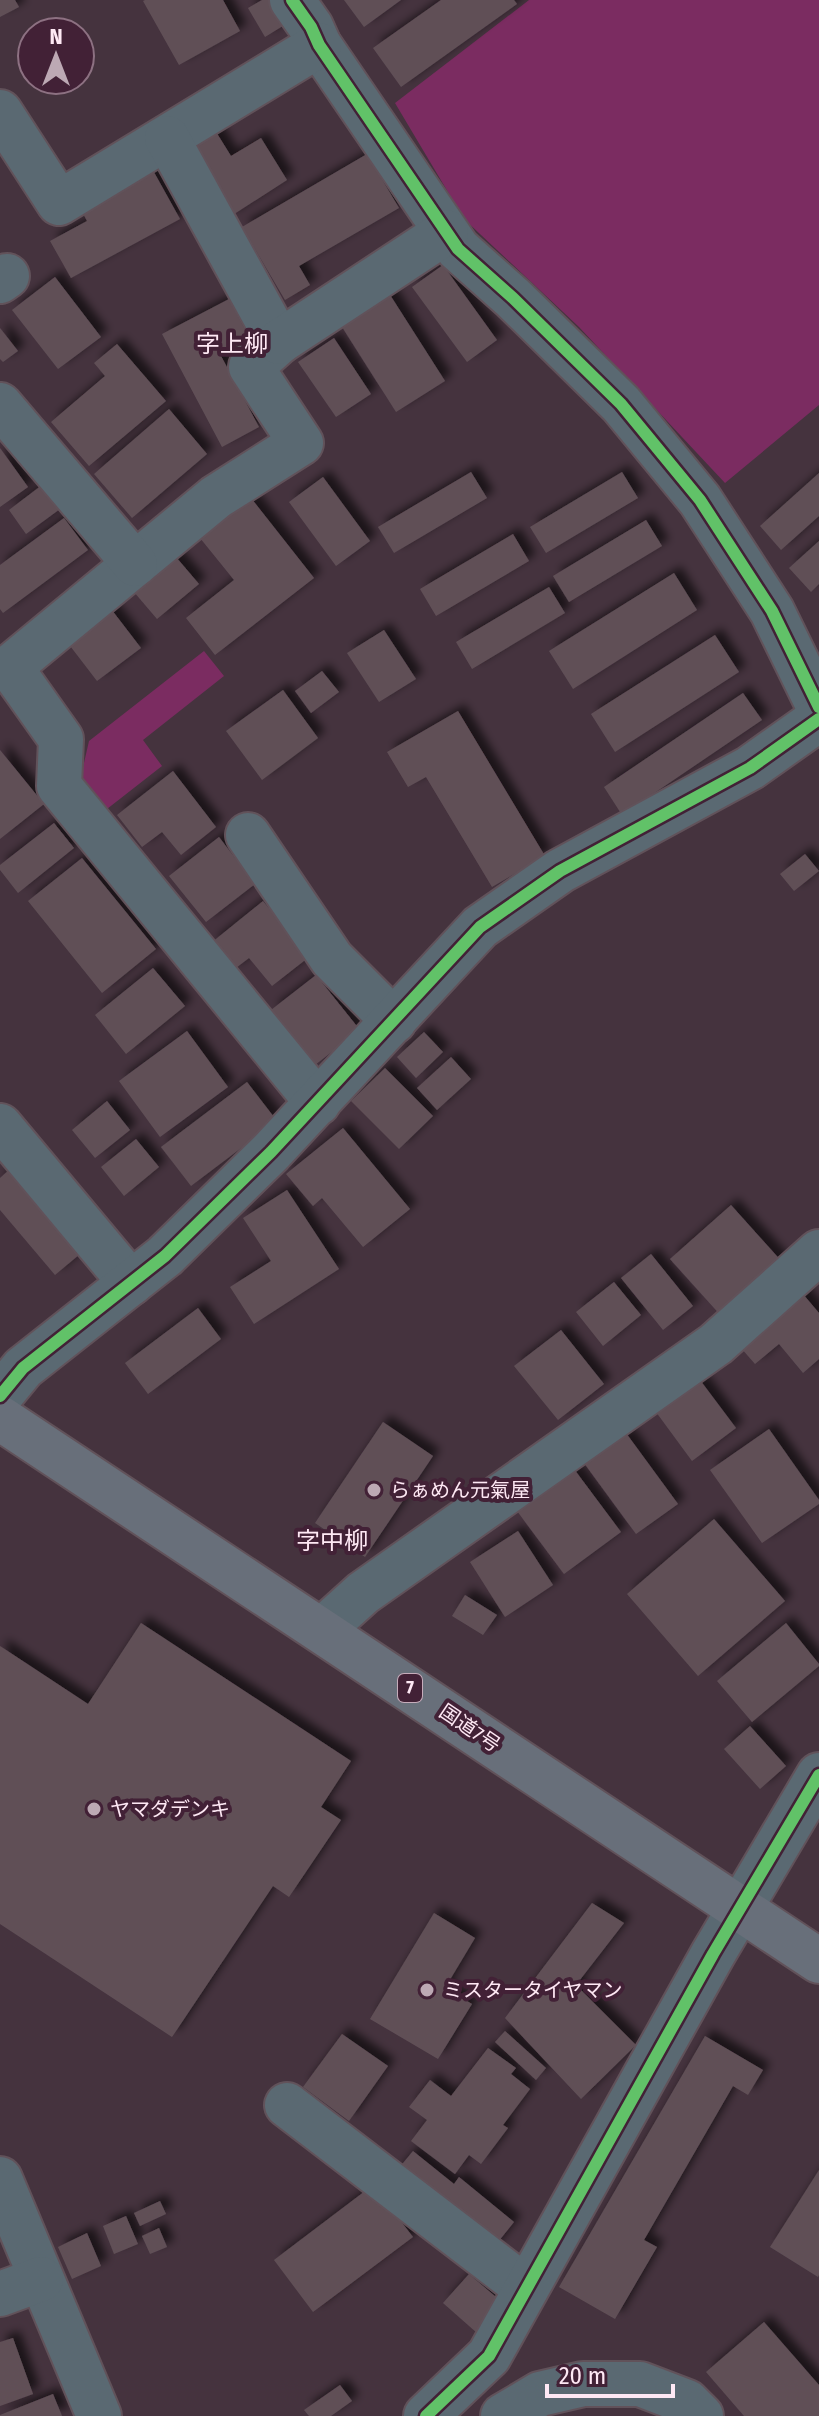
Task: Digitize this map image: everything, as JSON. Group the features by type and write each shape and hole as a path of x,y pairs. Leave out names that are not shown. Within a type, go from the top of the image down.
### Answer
{"highway":[{"name":"国道7号","path":"0,1418 819,1961"}],"street":[{"path":"292,0 311,27 319,45 458,249 621,404 700,500 772,611 819,707"},
{"path":"0,112 59,203 319,45"},
{"path":"167,138 279,342"},
{"path":"318,1103 59,786 61,739 5,662 135,564 216,497 301,443 251,367 279,342 446,232"},
{"path":"0,405 135,564"},
{"path":"0,1396 23,1368 165,1256 318,1103 480,927 560,871 750,768 819,719"},
{"path":"248,835 332,959 394,1021"},
{"path":"0,1126 131,1283"},
{"path":"322,1630 363,1593 716,1344 819,1252"},
{"path":"426,2416 489,2356 740,1907 819,1775"},
{"path":"287,2105 526,2288"},
{"path":"0,2179 99,2416"},
{"path":"0,2294 41,2279"},
{"path":"503,2416 540,2394 583,2384 640,2384 687,2402 701,2416"}],"shaded area":[{"path":"529,0 819,0 819,405 725,483 579,327 464,219 395,103"},
{"path":"204,651 224,676 143,740 162,766 107,809 81,776 89,741"}],"building":[{"path":"0,0 15,0 19,7 0,17"},
{"path":"145,0 223,0 240,31 179,65"},
{"path":"262,0 271,0 286,24 265,37 248,8"},
{"path":"344,0 401,0 364,27"},
{"path":"441,0 514,0 517,4 401,87 373,48"},
{"path":"213,127 231,156 261,138 287,180 228,218 183,146"},
{"path":"367,154 399,208 299,266 310,285 285,300 242,227"},
{"path":"150,165 180,219 71,278 50,241 87,221 78,204"},
{"path":"443,265 497,340 467,362 412,287"},
{"path":"55,277 101,337 58,369 12,310"},
{"path":"385,287 445,381 396,412 337,319"},
{"path":"229,299 250,339 220,354 259,427 222,447 162,334"},
{"path":"0,328 18,351 3,362 0,359"},
{"path":"334,338 371,394 336,417 298,362"},
{"path":"117,344 166,401 89,466 51,422 105,376 94,363"},
{"path":"169,409 207,454 132,518 94,474"},
{"path":"0,448 28,487 0,507"},
{"path":"471,472 487,498 394,553 378,527"},
{"path":"622,472 638,498 546,553 530,527"},
{"path":"819,473 819,516 781,550 760,526"},
{"path":"323,477 370,541 336,566 289,502"},
{"path":"42,485 60,509 26,534 9,510"},
{"path":"251,498 314,578 215,655 186,618 234,580 200,538"},
{"path":"64,518 88,550 3,613 0,609 0,565"},
{"path":"646,520 662,546 569,602 553,576"},
{"path":"513,534 529,561 436,616 420,589"},
{"path":"819,541 819,584 811,592 789,568"},
{"path":"170,550 199,584 157,619 128,585"},
{"path":"674,573 697,610 573,689 549,651"},
{"path":"549,587 565,613 472,669 456,642"},
{"path":"108,605 141,648 97,681 64,638"},
{"path":"384,630 416,679 379,702 347,653"},
{"path":"715,635 739,672 615,752 591,714"},
{"path":"322,671 339,692 311,713 295,691"},
{"path":"283,690 318,738 262,780 226,731"},
{"path":"743,693 762,720 622,815 604,787"},
{"path":"458,711 545,856 492,887 426,777 408,787 387,752"},
{"path":"0,750 44,804 0,839"},
{"path":"173,771 216,827 181,855 162,832 142,847 117,815"},
{"path":"54,823 74,848 18,893 0,870 0,865"},
{"path":"219,837 255,884 206,922 169,876"},
{"path":"805,854 819,871 794,891 780,874"},
{"path":"82,858 156,949 102,993 28,901"},
{"path":"263,901 309,957 272,986 249,958 232,971 211,943"},
{"path":"153,968 185,1006 126,1054 95,1015"},
{"path":"316,975 360,1030 315,1065 271,1010"},
{"path":"187,1031 228,1087 160,1137 119,1081"},
{"path":"424,1032 443,1052 416,1078 397,1057"},
{"path":"451,1057 471,1079 437,1110 417,1088"},
{"path":"385,1068 433,1116 399,1149 351,1101"},
{"path":"247,1082 277,1121 191,1186 161,1147"},
{"path":"107,1101 130,1130 95,1158 72,1130"},
{"path":"343,1128 410,1209 363,1247 322,1198 313,1206 286,1174"},
{"path":"136,1139 159,1167 124,1196 101,1167"},
{"path":"10,1169 80,1254 55,1275 0,1210 0,1178"},
{"path":"287,1190 339,1269 254,1324 230,1287 271,1261 243,1218"},
{"path":"731,1205 784,1264 723,1318 670,1259"},
{"path":"651,1254 693,1306 663,1330 621,1278"},
{"path":"614,1282 641,1315 603,1346 576,1312"},
{"path":"797,1287 819,1313 819,1359 803,1373 779,1344 755,1364 734,1340"},
{"path":"198,1308 221,1339 148,1394 125,1363"},
{"path":"561,1330 604,1384 558,1420 514,1366"},
{"path":"700,1380 736,1428 692,1461 656,1412"},
{"path":"383,1422 433,1456 365,1557 315,1523"},
{"path":"769,1429 819,1504 762,1543 710,1470"},
{"path":"626,1433 678,1504 636,1534 584,1463"},
{"path":"574,1469 621,1532 564,1574 517,1511"},
{"path":"714,1519 785,1601 698,1676 627,1594"},
{"path":"518,1531 553,1585 505,1617 470,1562"},
{"path":"465,1595 497,1615 483,1635 452,1616"},
{"path":"141,1623 351,1761 321,1807 341,1820 289,1897 273,1886 172,2037 0,1924 0,1646 88,1704"},
{"path":"786,1623 819,1666 752,1722 717,1681"},
{"path":"750,1726 786,1766 760,1789 724,1749"},
{"path":"592,1903 624,1923 576,1985 636,2045 581,2099 505,2018"},
{"path":"434,1913 475,1938 445,1988 472,2004 438,2059 370,2019"},
{"path":"505,2031 546,2068 536,2080 495,2042"},
{"path":"342,2034 388,2066 349,2121 303,2087"},
{"path":"705,2036 763,2070 748,2095 733,2086 644,2240 657,2247 615,2319 559,2287"},
{"path":"488,2048 516,2068 511,2074 530,2089 503,2125 508,2128 481,2164 469,2155 455,2174 411,2141 427,2120 409,2107 430,2080 451,2096"},
{"path":"413,2151 454,2184 459,2177 514,2222 490,2252 394,2174"},
{"path":"819,2170 819,2275 818,2277 770,2247"},
{"path":"373,2185 413,2237 313,2312 274,2260"},
{"path":"160,2201 166,2214 140,2226 134,2213"},
{"path":"126,2216 138,2244 114,2254 103,2226"},
{"path":"159,2228 167,2247 150,2254 142,2236"},
{"path":"87,2233 101,2266 72,2279 58,2247"},
{"path":"469,2274 503,2303 477,2333 443,2303"},
{"path":"764,2322 819,2385 819,2416 744,2416 706,2372"},
{"path":"13,2338 33,2394 0,2406 0,2342"},
{"path":"340,2385 352,2401 331,2416 309,2416 304,2410"},
{"path":"53,2394 62,2416 0,2416 0,2415"}],"cycle path":[{"path":"292,0 311,27 319,45 458,249 621,404 700,500 772,611 819,707"},
{"path":"0,1396 23,1368 165,1256 271,1152 480,927 560,871 750,768 819,719"},
{"path":"426,2416 489,2356 713,1954 819,1775"}],"place":[{"name":"らぁめん元氣屋","path":"374,1490"},
{"name":"ヤマダデンキ","path":"94,1809"},
{"name":"ミスタータイヤマン","path":"427,1990"}],"district":[{"name":"字上柳","path":"232,344"},
{"name":"字中柳","path":"332,1541"}]}
